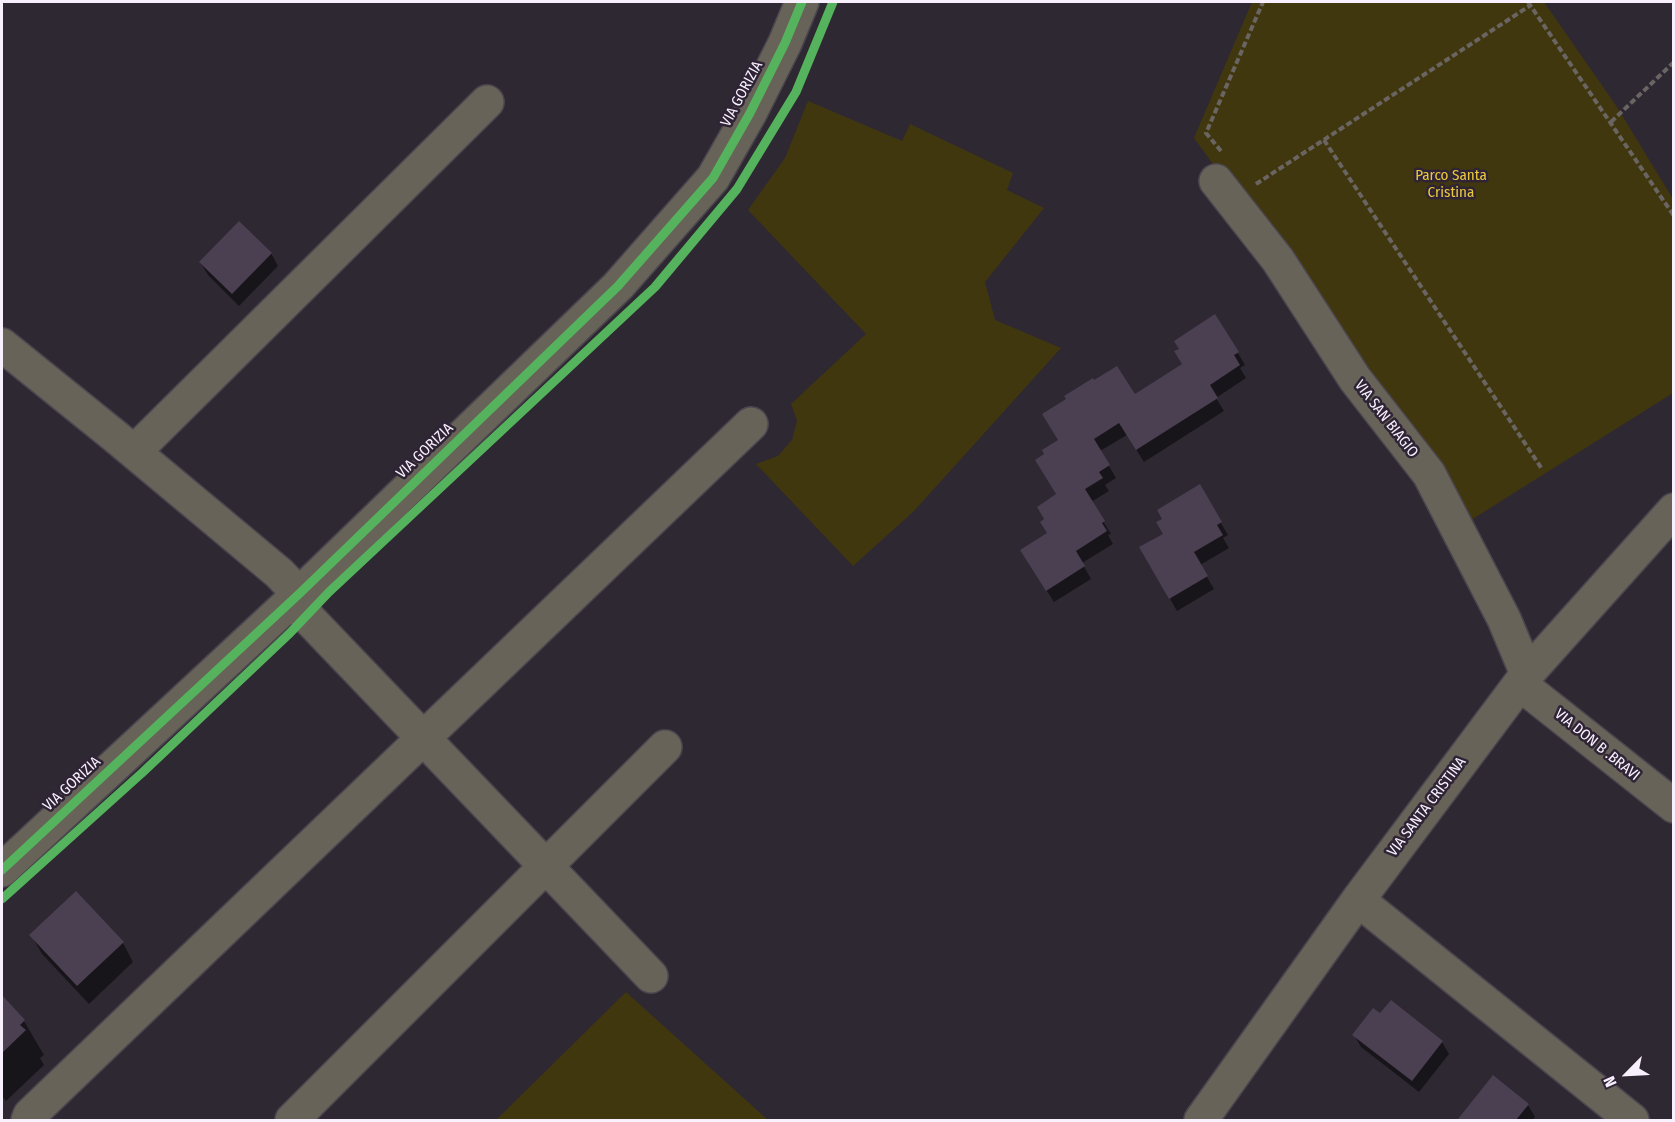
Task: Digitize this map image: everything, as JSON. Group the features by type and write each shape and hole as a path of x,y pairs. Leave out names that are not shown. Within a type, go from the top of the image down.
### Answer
{"street":[{"name":"VIA GORIZIA","path":"2,870 296,597 618,286 713,178 750,113 802,2"},
{"path":"134,452 488,102"},
{"name":"VIA SAN BIAGIO","path":"1222,171 1355,379 1429,474 1504,619 1524,679"},
{"path":"2,345 279,573 296,597 424,738 651,976"},
{"path":"28,1120 30,1115 751,424"},
{"name":"VIA SANTA CRISTINA","path":"1212,1117 1358,900 1524,679 1674,510"},
{"name":"VIA DON B .BRAVI","path":"1524,679 1674,806"},
{"path":"292,1120 665,747"},
{"path":"1358,900 1632,1120"}],"path":[{"path":"1222,171 1206,133 1263,2"},
{"path":"1251,187 1529,3 1674,216"},
{"path":"1611,122 1674,62"},
{"path":"1324,140 1542,469"}],"green space":[{"name":"Parco Santa Cristina","path":"1252,2 1544,2 1617,107 1673,199 1673,393 1471,520 1194,138"},
{"path":"808,101 902,141 910,124 1013,173 1007,190 1044,208 985,282 995,320 1061,348 914,511 853,566 756,464 778,456 792,440 797,421 791,404 866,334 748,210 785,158"},
{"path":"626,992 768,1120 496,1120"}],"building":[{"path":"239,221 272,253 232,294 199,262"},
{"path":"1215,314 1239,352 1234,355 1240,365 1210,385 1218,398 1136,450 1119,423 1094,439 1110,465 1099,472 1103,478 1085,489 1105,521 1102,523 1107,531 1076,551 1085,566 1046,591 1020,550 1047,533 1040,522 1044,519 1037,507 1056,494 1035,460 1044,454 1042,450 1058,440 1042,414 1066,399 1064,396 1117,366 1135,394 1182,364 1174,351 1179,349 1174,341"},
{"path":"1200,484 1222,522 1217,525 1223,535 1194,552 1208,576 1169,599 1139,547 1163,534 1156,522 1162,519 1157,510"},
{"path":"76,891 124,942 77,986 29,935"},
{"path":"2,995 25,1020 20,1025 26,1030 2,1053"},
{"path":"1391,1000 1443,1041 1412,1081 1352,1035 1373,1008 1380,1013"},
{"path":"1493,1075 1529,1104 1516,1120 1458,1119"}],"cycle path":[{"path":"2,870 299,594 618,286 713,178 750,113 785,43 802,2"},
{"path":"2,899 143,772 290,633 329,592 655,287 737,189 796,92 833,2"}]}
